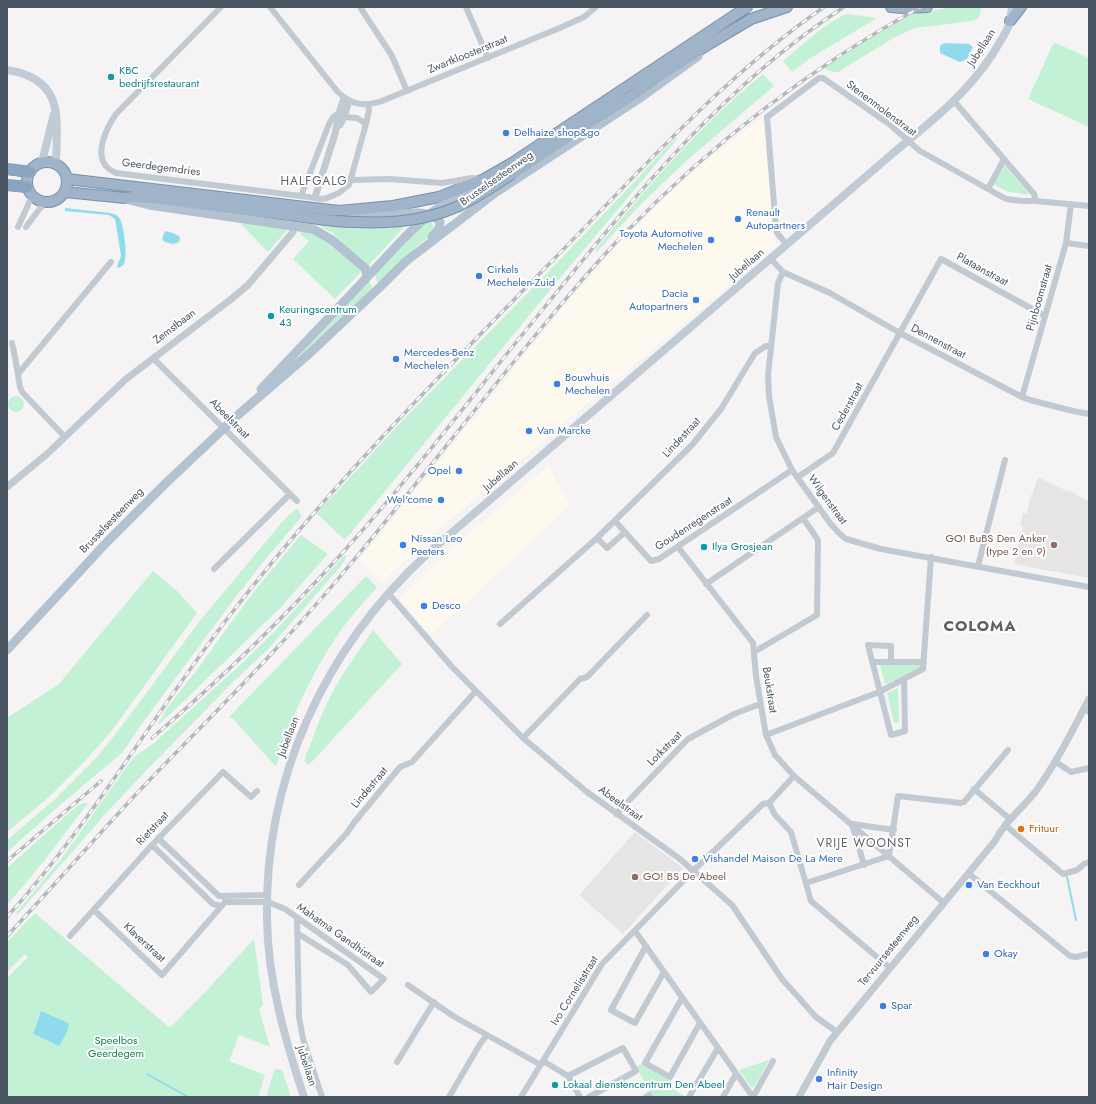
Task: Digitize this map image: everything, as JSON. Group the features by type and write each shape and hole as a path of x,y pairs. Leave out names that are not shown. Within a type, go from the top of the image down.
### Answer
{"highway":[{"name":"Brusselsesteenweg","path":"484,179 512,163 747,7"},
{"name":"Brusselsesteenweg","path":"724,36 751,19 787,7"},
{"path":"891,7 928,7"},
{"path":"1010,23 1021,7"},
{"path":"67,179 385,223 410,220 436,214 473,198 632,96 658,77 724,36"},
{"path":"42,162 56,163 63,170 67,179 65,192 57,200 44,203 40,202 30,191 27,182 30,172 35,166 42,162"},
{"path":"7,169 30,172"},
{"path":"65,192 125,198 152,198 337,216 424,201 439,197 484,179"},
{"path":"7,185 30,191"}],"main road":[{"path":"1008,7 1010,23"},
{"name":"Jubellaan","path":"304,1097 285,1037 274,991 269,942 268,899 271,848 284,783 301,733 321,691 345,649 368,617 388,593 412,567 442,540 928,125 954,101 984,67 1010,23 1012,7"},
{"name":"Brusselsesteenweg","path":"7,650 107,542 165,484 297,358 375,292 405,262 532,168 640,98 712,47 724,36"},
{"path":"7,70 29,75 52,96 57,117 56,163"},
{"path":"42,162 55,110"},
{"name":"Brusselsesteenweg","path":"297,358 387,255 428,214 484,179"},
{"path":"125,198 149,205 313,229 332,240 361,265 366,272 365,280"},
{"path":"449,201 445,209 447,216 453,220 460,220"},
{"path":"337,216 358,214 385,215 418,213 428,214 437,218 440,222 439,229 405,262"}],"street":[{"name":"Geerdegemdries","path":"221,7 116,114 107,129 102,146 103,162 108,169 116,173 322,198 331,197 346,188 351,180"},
{"path":"270,7 329,83 346,100 316,194"},
{"path":"360,7 392,56 407,91"},
{"path":"466,7 488,58"},
{"name":"Zwartkloosterstraat","path":"346,100 356,104 368,105 382,101 584,17 596,7"},
{"name":"Stenenmolenstraat","path":"787,245 777,233 776,229 768,117 819,78 823,78 828,81 889,124 920,151 1006,199 1022,202 1036,201 1089,206"},
{"path":"954,101 1034,194 1036,201"},
{"path":"368,105 369,110 366,124 351,180 389,178 442,183 472,178 484,179"},
{"path":"301,196 333,117 341,115 357,118 366,124"},
{"path":"988,189 1004,159"},
{"path":"18,227 30,191"},
{"path":"26,227 44,203"},
{"name":"Pijnboomstraat","path":"1022,397 1066,243 1071,204"},
{"name":"Zemstbaan","path":"7,487 38,462 65,437 115,387 244,288 261,271 293,232"},
{"path":"1066,243 1089,246"},
{"path":"771,258 783,272"},
{"name":"Plataanstraat","path":"900,333 942,259 1045,316"},
{"path":"18,374 112,262"},
{"name":"Dennenstraat","path":"783,272 830,293 900,333 1022,397 1089,414"},
{"name":"Wilgenstraat","path":"783,272 778,283 768,375 769,396 776,437 792,470 830,523 846,539 881,549 1089,588"},
{"name":"Cederstraat","path":"798,477 833,453 900,333"},
{"path":"12,343 22,392 65,437"},
{"name":"Lindestraat","path":"500,624 615,522 692,445 721,409 755,353 766,346 771,346"},
{"name":"Abeelstraat","path":"152,358 297,501"},
{"path":"978,566 1005,460"},
{"name":"Goudenregenstraat","path":"615,522 651,561 659,559 792,470"},
{"path":"214,569 290,494"},
{"path":"706,584 819,507"},
{"path":"754,652 817,615 818,540 803,518"},
{"path":"597,538 607,548 624,533"},
{"name":"Beukstraat","path":"678,547 753,643 760,704 766,735 775,755 794,776 944,903"},
{"path":"766,735 879,692 923,669 930,557"},
{"name":"Abeelstraat","path":"388,593 453,668 523,738 587,792 680,859 732,905 782,979 816,1017 837,1032"},
{"path":"523,738 580,679 587,678 647,616"},
{"path":"891,661 891,646 868,644 891,735 905,731 904,679"},
{"path":"872,662 924,662"},
{"name":"Lindestraat","path":"299,885 347,833 400,767 412,762 476,690"},
{"name":"Tervuursesteenweg","path":"798,1097 824,1050 837,1032 995,841 1007,822 1033,795 1056,762 1086,711 1089,699"},
{"name":"Lorkstraat","path":"616,814 688,740 734,714 760,704"},
{"path":"806,883 889,856 898,796 961,803 964,802 1008,750"},
{"path":"1056,762 1071,772 1089,768"},
{"name":"Rietstraat","path":"70,936 158,838 223,772 251,797 257,791"},
{"name":"Ivo Cornelisstraat","path":"521,1097 602,964 693,871 763,804 769,803 794,776"},
{"path":"974,789 1039,854 1063,874 1077,870 1089,862"},
{"path":"769,803 775,815 791,832 811,901 890,968"},
{"path":"864,865 852,824 894,830"},
{"path":"158,838 224,901"},
{"path":"152,845 213,904 224,901 268,899"},
{"path":"968,873 1070,956 1076,958 1089,954"},
{"name":"Mahatma Gandhistraat","path":"268,899 285,909 384,979 371,992 348,965 297,933"},
{"name":"Klaverstraat","path":"94,910 162,974 224,901"},
{"path":"297,918 299,1017 303,1039 322,1097"},
{"path":"635,931 753,1097 773,1061"},
{"path":"646,946 611,1010 635,1023 664,972"},
{"path":"408,985 453,1016 568,1076 580,1097"},
{"path":"682,998 645,1063 670,1077 700,1023"},
{"path":"397,1062 434,1002"},
{"path":"449,1097 480,1044 487,1035"},
{"path":"568,1076 623,1048 636,1071 589,1097"},
{"path":"689,1097 718,1048"},
{"path":"723,1097 736,1074"},
{"path":"646,1097 649,1095 650,1097"}],"shaded area":[{"path":"763,117 776,246 482,492 425,541 382,582 360,560 556,316 617,246 667,195 714,154"},
{"path":"548,466 570,505 431,635 399,598 455,546"},
{"name":"GO! BuBS Den Anker (type 2 en 9)","path":"1038,477 1067,491 1068,490 1089,502 1089,578 1014,564 1023,526 1020,525 1023,513 1027,513 1031,494 1032,495"},
{"name":"GO! BS De Abeel","path":"635,832 683,868 623,934 579,895"}],"green space":[{"path":"952,7 982,7 979,17 972,21 915,28 895,37 838,72 832,72 824,68 874,36 913,14"},
{"path":"847,14 877,18 809,59 792,72 783,61 823,28"},
{"path":"1056,43 1089,58 1089,127 1028,99 1053,44"},
{"path":"763,74 774,86 686,161 638,207 596,253 596,249 675,158 717,115"},
{"path":"676,137 677,139 550,290 345,540 316,513 407,416 543,278"},
{"path":"1004,165 1028,192 1027,195 1006,191 993,184"},
{"path":"306,222 371,228 405,226 368,266 345,247 333,233 318,225"},
{"path":"240,223 288,229 268,252"},
{"path":"426,223 432,223 434,227 431,234 392,268 381,282 377,282 375,276 378,271 415,231"},
{"path":"302,230 322,237 360,267 361,272 335,299 293,259 309,241 300,234"},
{"path":"369,280 373,289 303,354 300,353"},
{"path":"16,396 23,401 24,404 19,411 16,412 9,407 8,404 13,397"},
{"path":"297,508 302,516 234,599 122,753 7,852 7,840 53,801 97,757 199,622 283,521"},
{"path":"301,535 328,554 280,608 157,726 167,708 200,666 229,625 257,588"},
{"path":"345,555 347,556 341,566 269,648 231,684 144,773 108,811 18,914 16,913 62,858 133,758 154,743 238,667 274,632"},
{"path":"153,571 177,591 197,613 113,729 86,760 49,797 7,832 7,718 59,684"},
{"path":"366,576 377,587 343,627 315,671 293,718 276,767 234,720 229,717"},
{"path":"373,630 402,664 309,765 304,761 328,701"},
{"path":"880,665 921,665 921,668 885,684"},
{"path":"898,688 899,722 894,723 887,693"},
{"path":"88,803 44,861 7,905 7,868 69,813 81,804"},
{"name":"Speelbos Geerdegem","path":"35,913 170,1028 254,939 263,1004 259,1010 270,1047 239,1035 229,1061 265,1075 258,1097 7,1097 7,978 28,957 25,954 7,972 7,942","holes":["40,1012 60,1045 59,1046 33,1034"]},
{"path":"769,1060 754,1087 751,1087 739,1070"},
{"path":"641,1064 671,1080 668,1086 686,1097 652,1097 637,1067"},
{"path":"276,1069 282,1070 291,1097 266,1097 274,1071"}],"water":[{"path":"944,43 969,44 973,47 967,59 960,62 940,53 940,46"},
{"path":"65,208 110,213 118,217 123,228 125,242 126,255 124,264 119,268 117,266 121,256 115,219 109,215 65,211"},
{"path":"165,231 180,237 179,242 173,244 165,242 162,239"},
{"path":"41,1011 68,1023 69,1025 67,1032 59,1046 33,1034"}],"waterway":[{"path":"1067,877 1076,920"},
{"path":"147,1074 188,1097"}],"railway":[{"path":"7,917 66,845 199,656 227,619 265,571 344,479 469,346 650,159 716,95 751,64 824,7"},
{"path":"152,738 252,647 345,550 413,471 595,245 670,158 710,117 752,78 796,41 844,7"},
{"path":"7,936 140,790 266,660 338,579 549,319 624,234 692,169 727,138 764,109 840,55 921,7"},
{"path":"7,861 101,781"}],"place":[{"name":"KBC bedrijfsrestaurant","path":"111,77"},
{"name":"Delhaize shop&go","path":"506,133"},
{"name":"Renault Autopartners","path":"738,219"},
{"name":"Toyota Automotive Mechelen","path":"711,240"},
{"name":"Cirkels Mechelen-Zuid","path":"479,276"},
{"name":"Dacia Autopartners","path":"696,300"},
{"name":"Keuringscentrum 43","path":"271,316"},
{"name":"Mercedes-Benz Mechelen","path":"396,359"},
{"name":"Bouwhuis Mechelen","path":"557,384"},
{"name":"Van Marcke","path":"529,431"},
{"name":"Opel","path":"459,471"},
{"name":"Wel'come","path":"441,500"},
{"name":"Nissan Leo Peeters","path":"403,545"},
{"name":"GO! BuBS Den Anker (type 2 en 9)","path":"1054,545"},
{"name":"Ilya Grosjean","path":"704,547"},
{"name":"Desco","path":"424,606"},
{"name":"Frituur","path":"1021,829"},
{"name":"Vishandel Maison De La Mere","path":"695,859"},
{"name":"GO! BS De Abeel","path":"635,877"},
{"name":"Van Eeckhout","path":"969,885"},
{"name":"Okay","path":"986,954"},
{"name":"Spar","path":"883,1006"},
{"name":"Infinity Hair Design","path":"819,1079"},
{"name":"Lokaal dienstencentrum Den Abeel","path":"555,1085"}],"district":[{"name":"HALFGALG","path":"314,182"},
{"name":"COLOMA","path":"980,627"},
{"name":"VRIJE WOONST","path":"864,844"}]}
